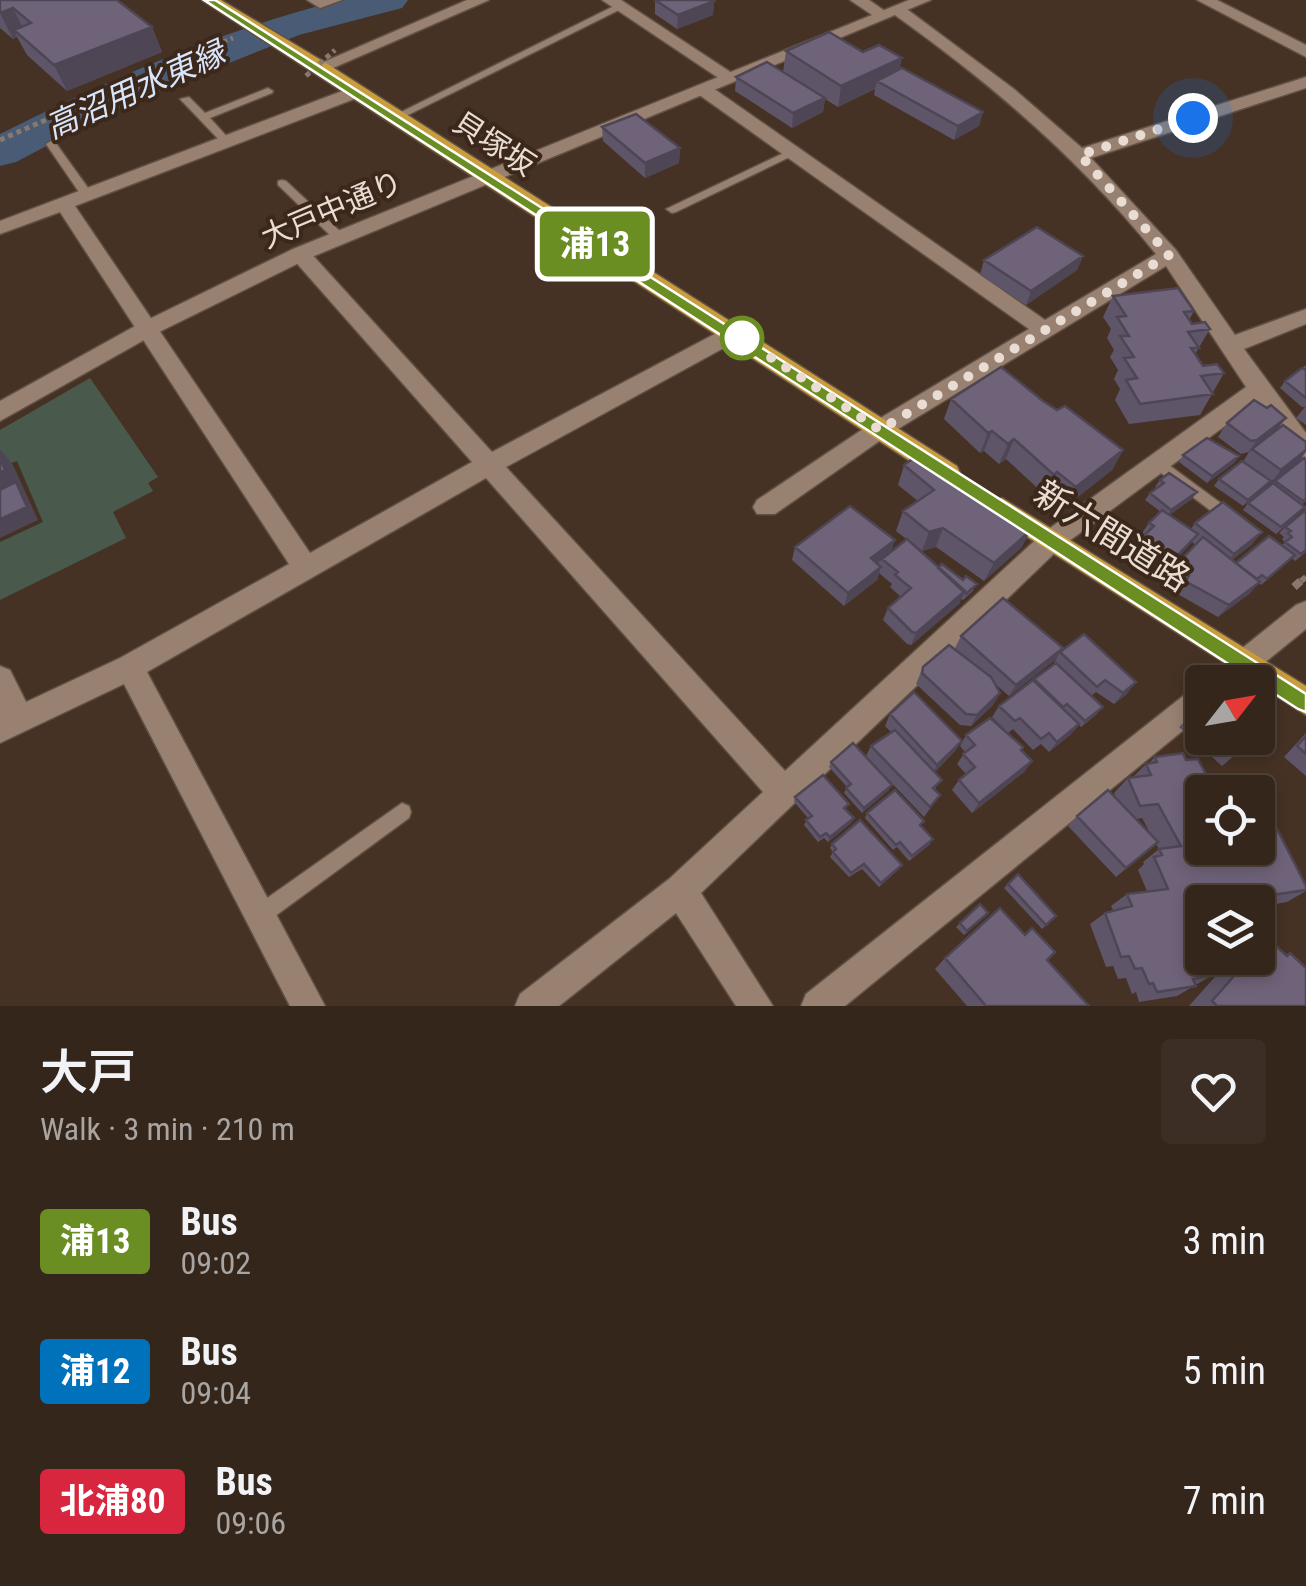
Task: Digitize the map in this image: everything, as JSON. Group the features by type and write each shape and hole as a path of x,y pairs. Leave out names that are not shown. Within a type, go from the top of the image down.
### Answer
{"main road":[{"name":"貝塚坂","path":"210,0 276,40 313,71 396,117 880,430"},
{"name":"新六間道路","path":"880,430 1306,702"}],"street":[{"path":"316,0 334,0"},
{"path":"313,71 480,0"},
{"path":"858,0 891,13 974,62 1080,155 1169,255 1306,449"},
{"name":"大戸中通り","path":"0,412 145,330 300,254 923,0"},
{"path":"1219,2 1306,52"},
{"path":"615,3 732,79"},
{"path":"1080,155 1306,82"},
{"path":"704,90 1045,330"},
{"path":"0,228 356,92"},
{"path":"64,204 306,567"},
{"path":"300,254 784,793"},
{"path":"766,507 880,430 1169,255"},
{"path":"1233,345 1306,316"},
{"path":"0,679 9,724 130,668 488,465 734,333"},
{"path":"532,1006 680,890 1052,540 1260,388"},
{"path":"1243,665 1306,613"},
{"path":"130,668 308,1006"},
{"path":"818,1006 1185,712"},
{"path":"680,890 756,1006"}],"lane":[{"path":"396,117 615,3"},
{"path":"202,116 268,91"},
{"path":"186,99 226,140"},
{"path":"51,144 87,195"},
{"path":"672,209 792,152"},
{"path":"282,184 339,237"},
{"path":"1158,463 1242,526"},
{"path":"260,915 402,812"}],"path":[{"path":"0,140 231,39"},
{"path":"313,71 334,50"}],"green space":[{"path":"90,378 158,477 148,483 153,491 113,512 126,538 0,600 0,542 43,522 17,461 0,467 0,430"}],"building":[{"path":"0,0 117,0 152,27 54,65 14,30 31,23 13,8 0,13"},
{"path":"655,0 712,0 714,1 678,15"},
{"path":"829,32 863,52 879,45 902,58 841,86 786,51"},
{"path":"767,62 825,98 793,113 736,77"},
{"path":"902,68 983,112 958,126 877,81"},
{"path":"636,114 680,148 645,163 602,127"},
{"path":"1037,227 1083,256 1031,291 984,260"},
{"path":"1178,288 1194,311 1184,312 1192,324 1205,322 1210,329 1188,332 1199,348 1191,348 1203,366 1217,364 1224,373 1201,376 1213,394 1140,404 1126,380 1137,378 1124,358 1134,357 1120,336 1129,336 1117,317 1126,316 1113,296"},
{"path":"1001,367 1043,401 1057,410 1065,406 1123,450 1076,487 1057,472 1054,475 1014,439 1008,444 992,431 988,433 951,399"},
{"path":"1302,368 1306,370 1306,398 1285,381"},
{"path":"1254,400 1267,408 1271,405 1286,418 1251,441 1227,423"},
{"path":"1283,425 1306,442 1306,450 1281,470 1252,449"},
{"path":"1207,438 1239,456 1212,476 1183,455"},
{"path":"923,451 954,476 1028,520 1031,530 994,563 943,528 929,532 903,511 934,490 904,465"},
{"path":"1304,458 1306,499 1303,501 1275,481"},
{"path":"1242,461 1271,481 1248,500 1219,479"},
{"path":"1169,473 1197,492 1171,510 1150,493 1164,483 1160,480"},
{"path":"16,482 27,507 0,519 0,490"},
{"path":"1273,483 1305,507 1281,527 1248,503"},
{"path":"1223,502 1262,532 1234,554 1195,523"},
{"path":"850,506 895,540 871,558 881,567 848,593 795,547"},
{"path":"1162,510 1198,534 1166,567 1134,545 1154,526 1149,523"},
{"path":"1306,510 1306,550 1301,554 1285,542 1292,537 1285,527"},
{"path":"1269,536 1295,555 1267,579 1262,575 1257,579 1236,563"},
{"path":"1203,537 1260,582 1229,605 1185,581 1189,576 1175,566"},
{"path":"907,539 965,591 916,633 888,608 911,588 882,559"},
{"path":"942,564 963,580 966,576 977,584 966,594 938,568"},
{"path":"1003,598 1063,648 1016,685 961,636"},
{"path":"1084,634 1136,682 1123,693 1105,680 1097,687 1060,652"},
{"path":"949,645 991,677 1000,693 977,715 966,714 922,673 923,667"},
{"path":"1056,663 1103,707 1085,721 1067,704 1063,707 1034,679"},
{"path":"1033,680 1079,724 1057,742 1049,733 1041,739 1020,718 1015,721 999,706"},
{"path":"914,692 962,741 937,765 890,714"},
{"path":"990,718 1023,747 1021,750 1032,761 979,803 959,780 975,767 963,754 975,745 966,735"},
{"path":"895,730 942,780 933,788 940,795 930,807 871,746"},
{"path":"1306,736 1306,754 1297,746"},
{"path":"853,743 892,785 864,808 846,788 851,784 831,762"},
{"path":"1183,753 1186,760 1198,759 1206,775 1185,775 1185,865 1275,865 1276,827 1306,886 1306,890 1275,895 1275,885 1185,885 1185,975 1211,976 1193,979 1196,986 1157,992 1142,968 1135,969 1129,956 1121,957 1105,913 1132,906 1127,894 1168,889 1154,857 1162,855 1159,849 1181,846 1158,804 1140,806 1128,778 1151,775 1146,764 1157,762 1155,757"},
{"path":"823,775 849,804 844,808 854,818 830,837 826,833 820,837 806,820 812,816 795,797"},
{"path":"895,790 924,821 920,825 933,839 912,856 900,842 896,845 867,813"},
{"path":"1108,790 1158,842 1126,868 1077,816"},
{"path":"860,820 902,865 881,883 864,864 851,873 833,852 836,849 832,844"},
{"path":"1018,874 1056,916 1046,925 1008,884"},
{"path":"980,904 988,913 967,931 960,923"},
{"path":"1000,908 1025,935 1032,928 1055,952 1047,960 1089,1006 986,1006 945,958"},
{"path":"1276,946 1306,968 1306,1006 1217,1006 1212,1001 1235,975 1275,975"}],"waterway":[{"name":"高沼用水東縁","path":"0,152 110,96 285,26 388,0"}],"bus line":[{"name":"浦13","path":"210,0 1306,702"}],"route":[{"path":"742,338 734,333 880,430 1169,255 1080,155 1193,118"}]}
